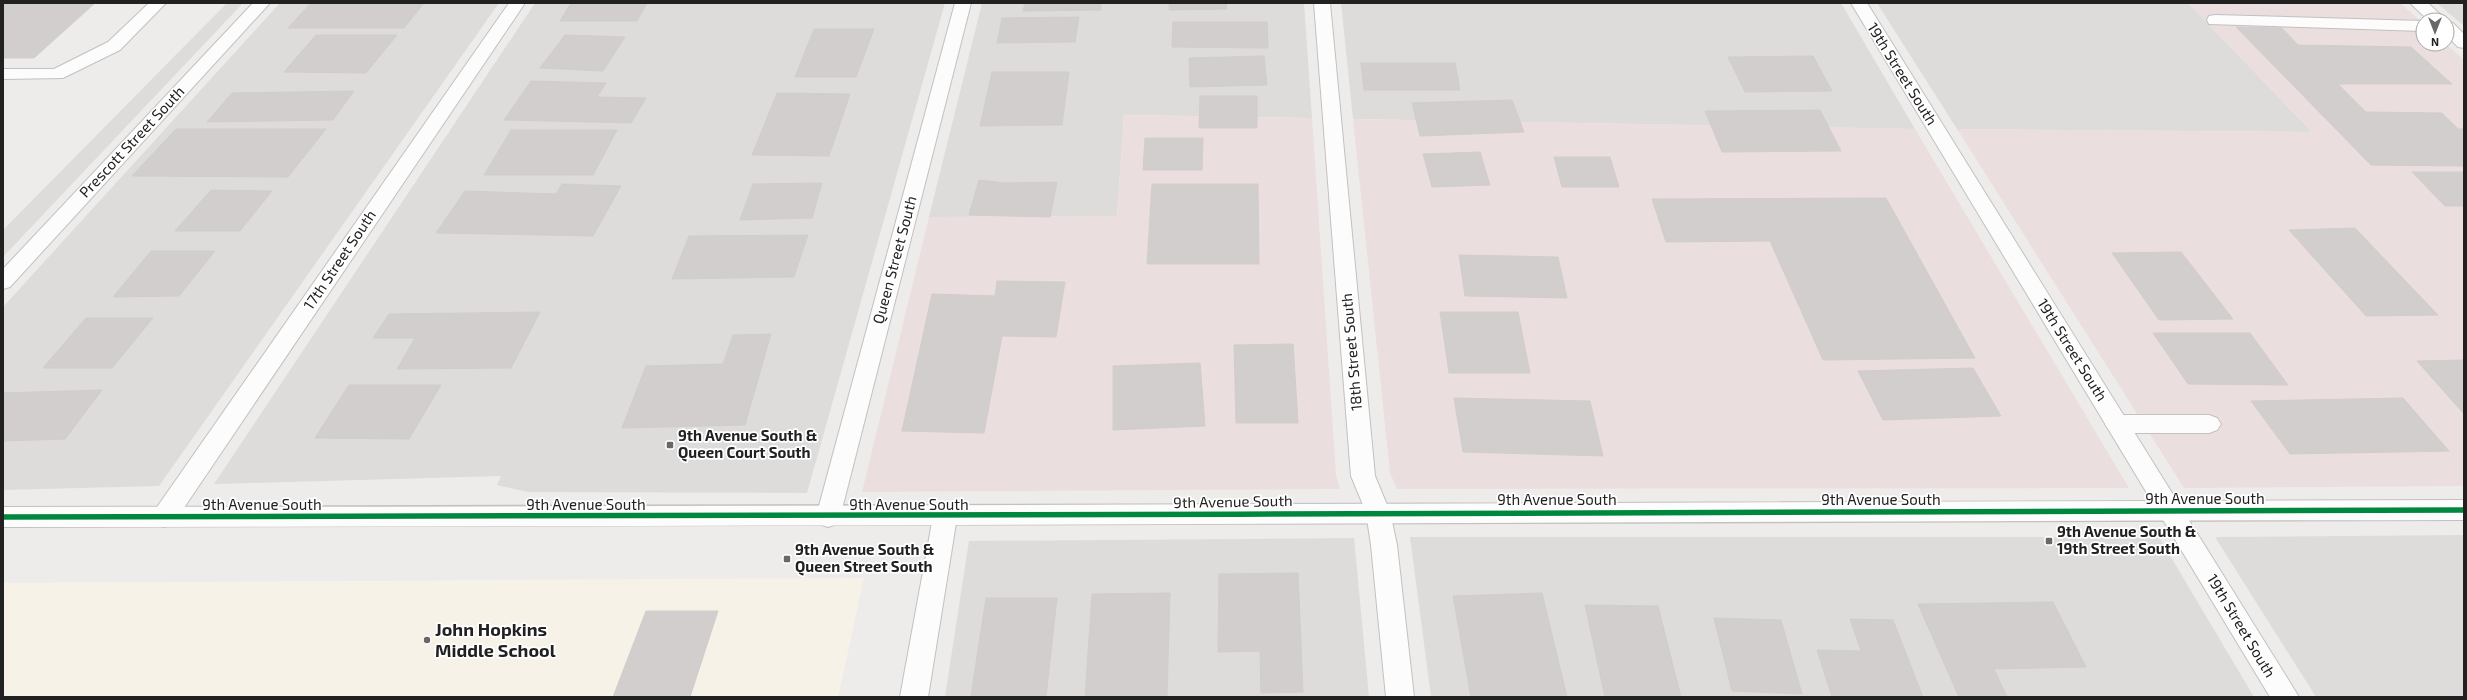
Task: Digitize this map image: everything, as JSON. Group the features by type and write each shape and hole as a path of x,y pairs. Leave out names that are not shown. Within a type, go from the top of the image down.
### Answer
{"street":[{"path":"3,74 58,74 114,46 158,3"},
{"name":"Prescott Street South","path":"3,282 262,3"},
{"name":"17th Street South","path":"164,517 517,3"},
{"name":"Queen Street South","path":"828,517 963,3"},
{"name":"18th Street South","path":"1322,3 1363,476 1378,512 1400,697"},
{"name":"19th Street South","path":"1859,3 2285,697"},
{"path":"2418,3 2429,12"},
{"path":"2215,20 2415,26"},
{"path":"2455,35 2464,43"},
{"path":"2118,424 2209,424"},
{"name":"9th Avenue South","path":"3,518 945,517 1378,512 2171,512 2464,510"},
{"path":"914,697 945,517"}],"shaded area":[{"path":"227,3 243,3 3,257 3,230"},
{"path":"280,3 499,3 159,486 3,490 3,307"},
{"path":"535,3 945,3 807,493 528,492 497,485 501,476 214,484"},
{"path":"982,3 1304,3 1312,118 1124,115 1117,216 929,217"},
{"path":"1341,3 1841,3 1915,129 1353,119"},
{"path":"1877,3 2188,3 2312,132 1957,129"},
{"path":"2188,3 2400,3 2415,16 2415,52 2455,52 2464,60 2464,486 2184,488 1957,129 2312,132"},
{"path":"2437,3 2464,3 2464,26 2455,18 2455,12 2448,12"},
{"path":"1124,115 1312,118 1336,475 1340,489 862,492 929,217 1117,216"},
{"path":"1353,119 1915,129 2129,488 1397,489 1390,473"},
{"path":"2464,535 2464,697 2316,697 2215,537"},
{"path":"1410,537 2159,537 2254,697 1431,697"},
{"path":"1354,538 1369,697 945,697 969,541"},
{"name":"John Hopkins Middle School","path":"864,578 838,697 3,697 3,583"}],"building":[{"path":"3,3 95,3 34,58 3,58"},
{"path":"311,3 424,3 404,28 288,28"},
{"path":"571,3 647,3 637,21 560,21"},
{"path":"1025,3 1101,3 1101,10 1023,11"},
{"path":"1169,3 1226,3 1227,9 1169,10"},
{"path":"1079,17 1075,42 997,43 1002,18"},
{"path":"1173,22 1267,22 1268,48 1172,47"},
{"path":"2236,27 2282,28 2298,45 2411,47 2452,84 2338,84 2366,112 2442,113 2458,129 2464,129 2464,166 2371,165"},
{"path":"814,29 874,29 856,77 795,77"},
{"path":"316,35 397,35 366,73 284,72"},
{"path":"565,35 625,37 603,71 540,68"},
{"path":"1264,56 1267,85 1190,87 1189,58"},
{"path":"1813,56 1832,91 1745,92 1728,57"},
{"path":"1361,63 1455,63 1460,90 1364,90"},
{"path":"992,72 1069,72 1062,125 980,126"},
{"path":"531,81 606,83 597,97 646,98 631,123 504,120"},
{"path":"354,91 333,120 207,122 232,93"},
{"path":"777,93 850,94 829,156 752,155"},
{"path":"1200,96 1257,96 1257,128 1199,128"},
{"path":"1512,100 1524,132 1420,136 1412,103"},
{"path":"1820,110 1841,151 1722,152 1705,111"},
{"path":"176,129 326,129 288,177 132,176"},
{"path":"511,130 617,130 593,175 484,175"},
{"path":"1145,138 1203,138 1202,170 1143,170"},
{"path":"1480,152 1490,185 1432,187 1423,154"},
{"path":"1554,157 1610,157 1619,187 1562,187"},
{"path":"2412,172 2464,172 2464,206 2445,206"},
{"path":"979,180 1005,183 1057,182 1050,217 969,215"},
{"path":"822,183 812,218 740,220 753,184"},
{"path":"562,184 621,186 593,236 436,233 465,191 556,194"},
{"path":"1152,184 1258,184 1259,264 1147,264"},
{"path":"211,190 272,191 240,231 175,231"},
{"path":"1886,198 1975,358 1823,360 1770,241 1666,242 1652,199"},
{"path":"2355,228 2438,315 2366,316 2289,230"},
{"path":"808,235 794,277 672,279 689,236"},
{"path":"151,251 215,251 179,296 113,297"},
{"path":"2181,252 2233,319 2159,320 2112,253"},
{"path":"1459,255 1558,257 1567,298 1465,296"},
{"path":"997,281 1065,282 1056,337 1002,336 984,433 902,431 932,294 995,296"},
{"path":"540,312 511,368 397,369 415,338 373,338 389,314"},
{"path":"1440,312 1518,312 1530,373 1449,373"},
{"path":"86,318 153,318 112,368 43,368"},
{"path":"2153,333 2250,333 2288,385 2188,384"},
{"path":"771,334 745,425 622,428 646,366 723,364 733,335"},
{"path":"1293,344 1298,423 1236,423 1234,345"},
{"path":"2464,360 2464,414 2417,361"},
{"path":"1200,363 1205,426 1113,430 1113,366"},
{"path":"1973,368 2001,416 1883,420 1858,371"},
{"path":"349,385 441,385 409,439 315,438"},
{"path":"102,390 65,439 3,441 3,393"},
{"path":"1454,398 1590,401 1603,456 1463,452"},
{"path":"2403,398 2449,451 2290,454 2251,401"},
{"path":"1298,573 1303,692 1261,693 1260,651 1218,652 1219,574"},
{"path":"1170,593 1167,697 1085,697 1092,594"},
{"path":"1542,593 1567,697 1471,697 1453,596"},
{"path":"986,598 1057,598 1046,696 971,696"},
{"path":"2053,602 2086,667 1994,669 2007,697 1959,697 1918,604"},
{"path":"1585,605 1658,606 1681,697 1605,697"},
{"path":"646,611 718,611 690,697 613,697"},
{"path":"1714,618 1781,620 1802,694 1732,691"},
{"path":"1850,619 1893,620 1923,697 1832,697 1817,650 1861,651"}],"cycle path":[{"path":"3,517 828,517 1378,512 2464,510"}],"place":[{"name":"9th Avenue South & Queen Court South","path":"670,445"},
{"name":"9th Avenue South & 19th Street South","path":"2049,541"},
{"name":"9th Avenue South & Queen Street South","path":"787,559"},
{"name":"John Hopkins Middle School","path":"427,640"}]}
